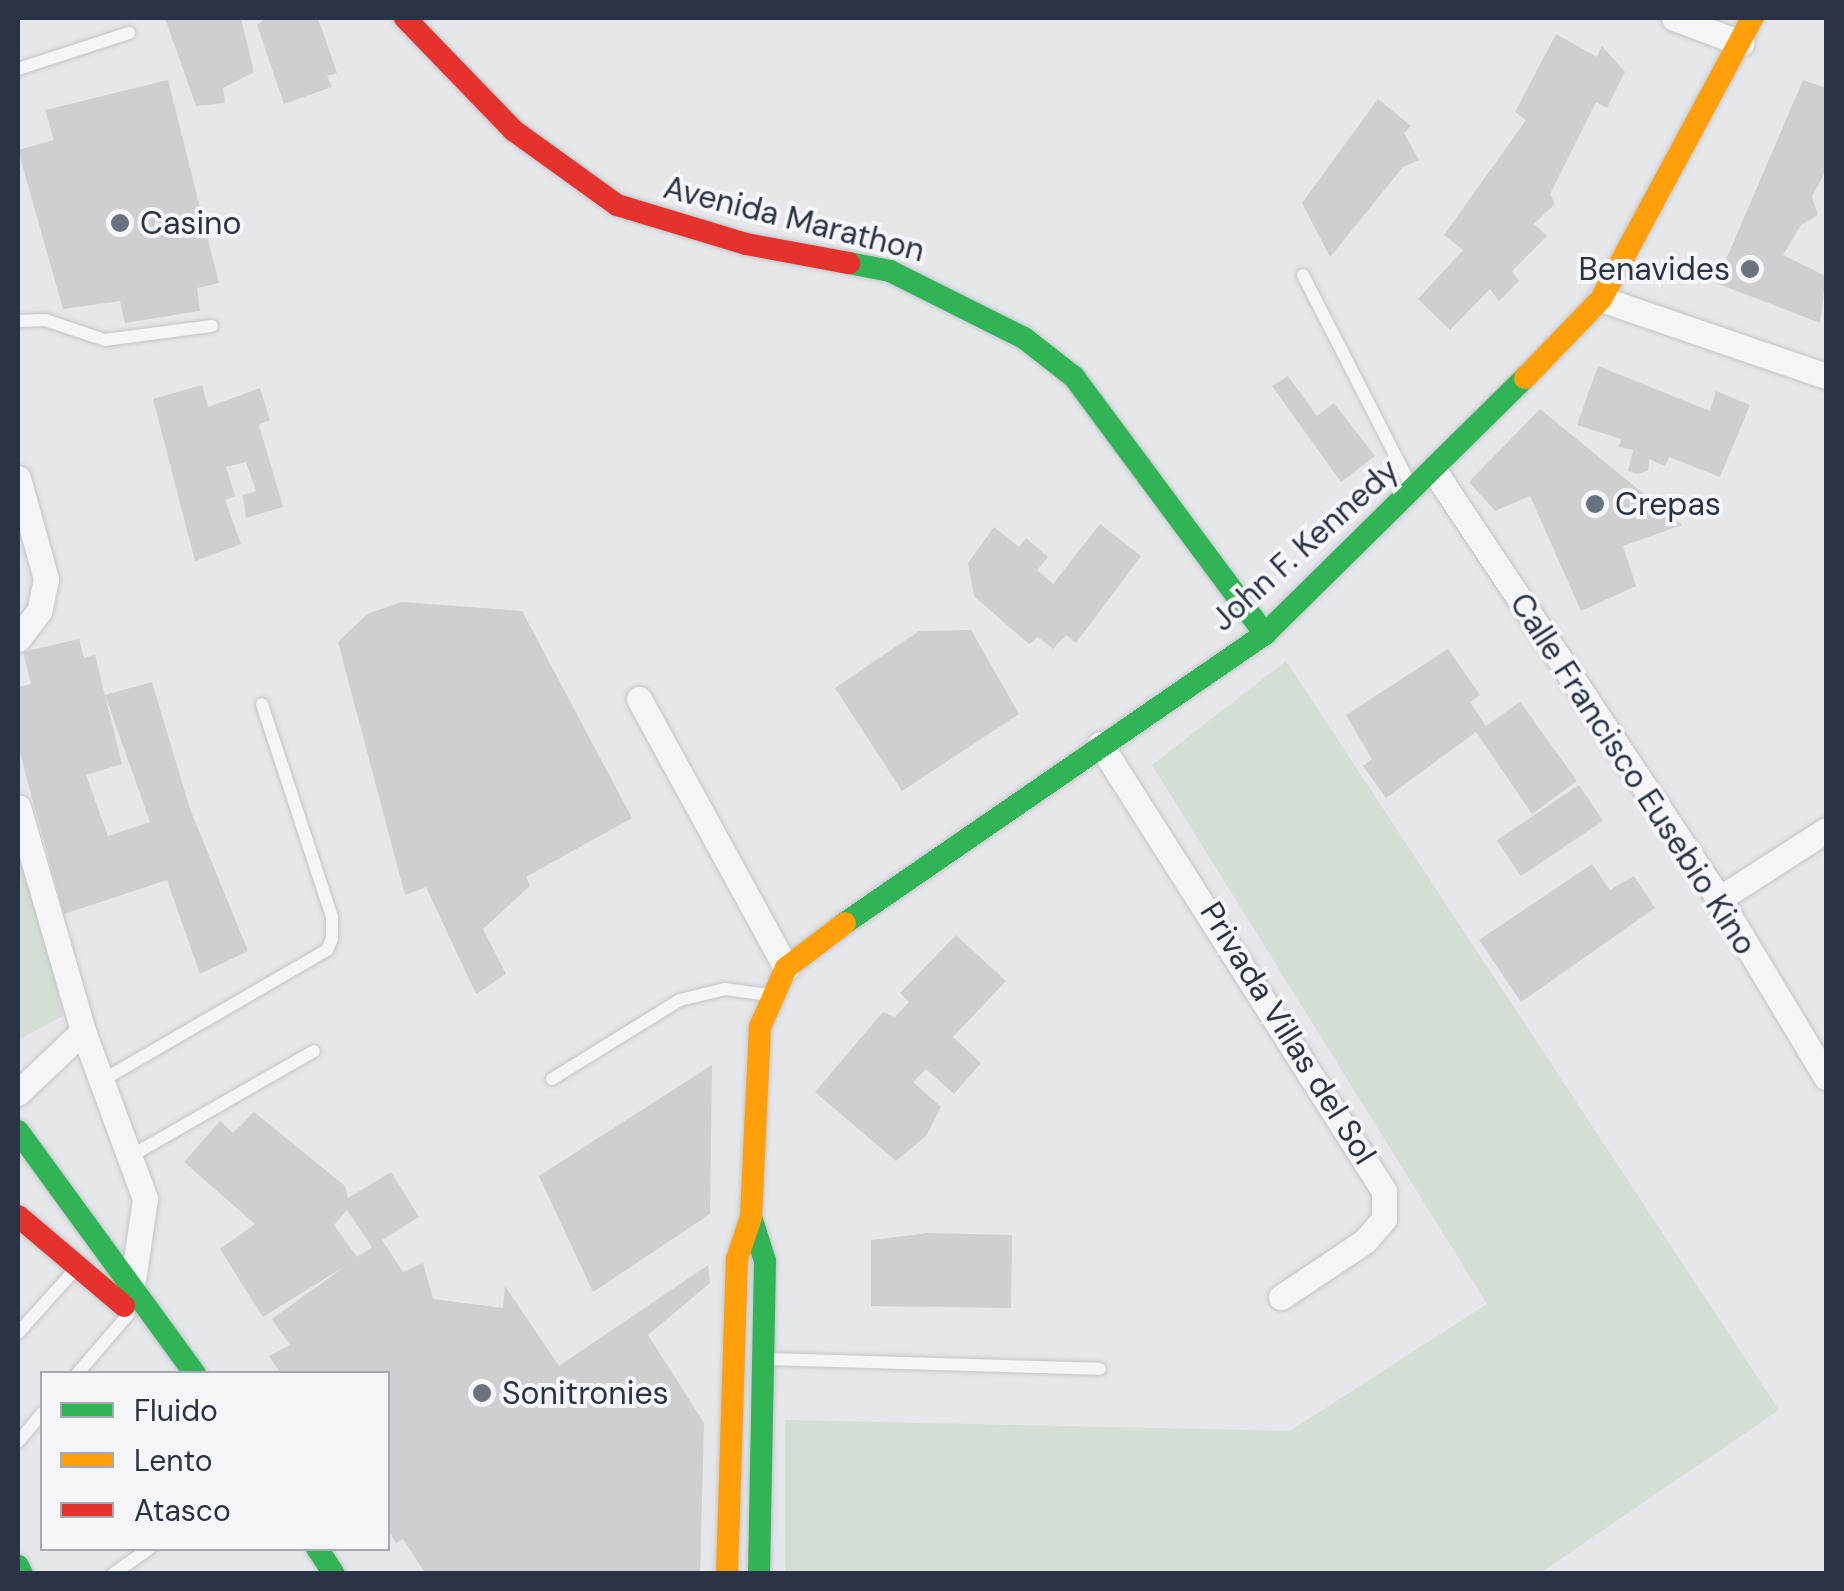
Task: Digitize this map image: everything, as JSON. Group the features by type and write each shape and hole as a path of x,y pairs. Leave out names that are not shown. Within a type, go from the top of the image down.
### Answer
{"main road":[{"name":"Avenida Marathon","path":"405,18 513,130 617,204 746,244 890,271 1024,338 1074,377 1108,418 1265,634"},
{"name":"John F. Kennedy","path":"750,1217 758,1050 770,996 786,968 1100,744 1265,634 1435,472 1601,299 1752,18"},
{"path":"18,1132 133,1280 194,1371"},
{"path":"18,1216 79,1265 194,1371"},
{"path":"727,1574 736,1259 750,1217"},
{"path":"750,1217 765,1261 760,1574"},
{"path":"318,1551 334,1574"},
{"path":"18,1566 22,1574"}],"street":[{"path":"1674,18 1741,43"},
{"path":"1601,299 1825,372"},
{"name":"Calle Francisco Eusebio Kino","path":"1435,472 1719,899 1826,1078"},
{"path":"18,478 46,580 39,612 18,639"},
{"path":"639,700 786,968"},
{"name":"Privada Villas del Sol","path":"1100,744 1384,1191 1384,1219 1365,1241 1280,1297"},
{"path":"18,807 83,1031 146,1215 133,1280"},
{"path":"1719,899 1826,830"},
{"path":"18,1093 83,1031"}],"lane":[{"path":"18,69 129,33"},
{"path":"1303,275 1414,492"},
{"path":"18,322 45,320 106,340 212,326"},
{"path":"101,1082 327,950 332,940 332,917 262,704"},
{"path":"552,1078 680,1000 725,989 770,996"},
{"path":"129,1157 314,1051"},
{"path":"18,1334 79,1265"},
{"path":"80,1371 131,1312"},
{"path":"734,1357 1100,1369"},
{"path":"18,1442 40,1415"},
{"path":"113,1574 146,1551"}],"shaded area":[{"path":"1286,661 1779,1410 1540,1573 785,1573 785,1420 1290,1431 1487,1304 1152,765"},
{"path":"18,825 63,1016 18,1040"}],"building":[{"path":"165,18 241,18 254,72 223,88 225,103 196,106"},
{"path":"266,18 318,18 337,73 327,76 332,87 284,104 257,25"},
{"path":"1556,34 1597,57 1602,46 1625,72 1607,108 1596,102 1550,194 1555,204 1534,224 1547,236 1512,271 1519,281 1499,301 1490,289 1450,330 1418,299 1463,250 1444,235 1526,120 1515,112"},
{"name":"Casino","path":"168,80 219,283 197,288 200,311 125,323 120,301 63,309 18,150 54,140 45,110"},
{"path":"1803,80 1826,88 1826,170 1812,197 1818,215 1801,225 1783,255 1826,276 1820,323 1716,283"},
{"path":"1378,99 1411,126 1404,133 1419,160 1403,167 1330,257 1302,203"},
{"path":"1598,366 1710,411 1716,391 1750,405 1720,477 1669,457 1665,466 1649,459 1648,471 1628,471 1633,450 1619,447 1621,439 1577,425"},
{"path":"1288,376 1317,416 1334,403 1375,456 1341,482 1272,386"},
{"path":"202,385 208,407 260,388 270,420 259,425 283,507 246,518 243,495 256,491 246,462 226,467 235,496 225,500 241,544 195,561 153,399"},
{"name":"Crepas","path":"1540,409 1682,525 1623,546 1636,586 1581,611 1530,496 1495,511 1469,482"},
{"path":"1100,524 1141,556 1076,643 1066,635 1053,649 1038,637 1029,644 974,596 968,563 994,527 1019,547 1026,538 1048,557 1037,570 1053,584"},
{"path":"402,602 522,611 632,818 526,877 530,886 483,929 506,974 476,994 426,887 405,895 338,642 367,614"},
{"path":"971,630 1019,714 902,791 835,688 919,631"},
{"path":"79,639 84,658 95,655 122,764 86,775 108,836 150,822 105,695 152,682 190,809 248,951 200,974 167,880 64,914 18,746 18,687 31,684 23,652"},
{"path":"1448,649 1480,695 1470,702 1486,726 1520,702 1577,781 1532,814 1476,732 1386,798 1363,766 1372,759 1346,715"},
{"path":"1579,785 1603,821 1521,876 1497,840"},
{"path":"1592,864 1610,890 1634,876 1655,908 1521,1002 1479,940"},
{"path":"956,935 1006,981 953,1037 981,1063 954,1094 926,1069 913,1082 941,1107 926,1136 896,1161 815,1092 883,1012 895,1017 909,1002 900,993"},
{"path":"712,1065 710,1214 593,1292 539,1176"},
{"path":"254,1112 345,1186 348,1198 391,1172 419,1217 382,1240 403,1272 423,1263 433,1299 503,1308 505,1286 559,1366 708,1265 710,1283 648,1335 704,1423 700,1574 426,1574 403,1539 396,1543 390,1533 390,1371 279,1371 269,1356 290,1345 272,1319 347,1265 263,1317 220,1249 255,1224 184,1162 220,1121 233,1133","holes":["347,1210 372,1247 357,1257 334,1225"]},
{"path":"929,1233 1012,1235 1011,1308 871,1306 871,1240"}],"traffic: fast":[{"path":"849,263 890,271 1024,338 1074,377 1265,634"},
{"path":"845,923 1265,634 1525,378"},
{"path":"18,1131 193,1371"},
{"path":"751,1217 765,1261 759,1574"},
{"path":"319,1551 334,1574"},
{"path":"18,1566 22,1574"}],"traffic: slow":[{"path":"1525,378 1601,299 1752,18"},
{"path":"727,1574 737,1259 751,1217 760,1027 786,968 845,923"}],"traffic: jam":[{"path":"405,18 513,130 617,205 746,244 849,263"},
{"path":"18,1216 124,1306"}],"place":[{"name":"Casino","path":"120,223"},
{"name":"Benavides","path":"1750,269"},
{"name":"Crepas","path":"1595,504"},
{"name":"Sonitronies","path":"482,1393"}]}
